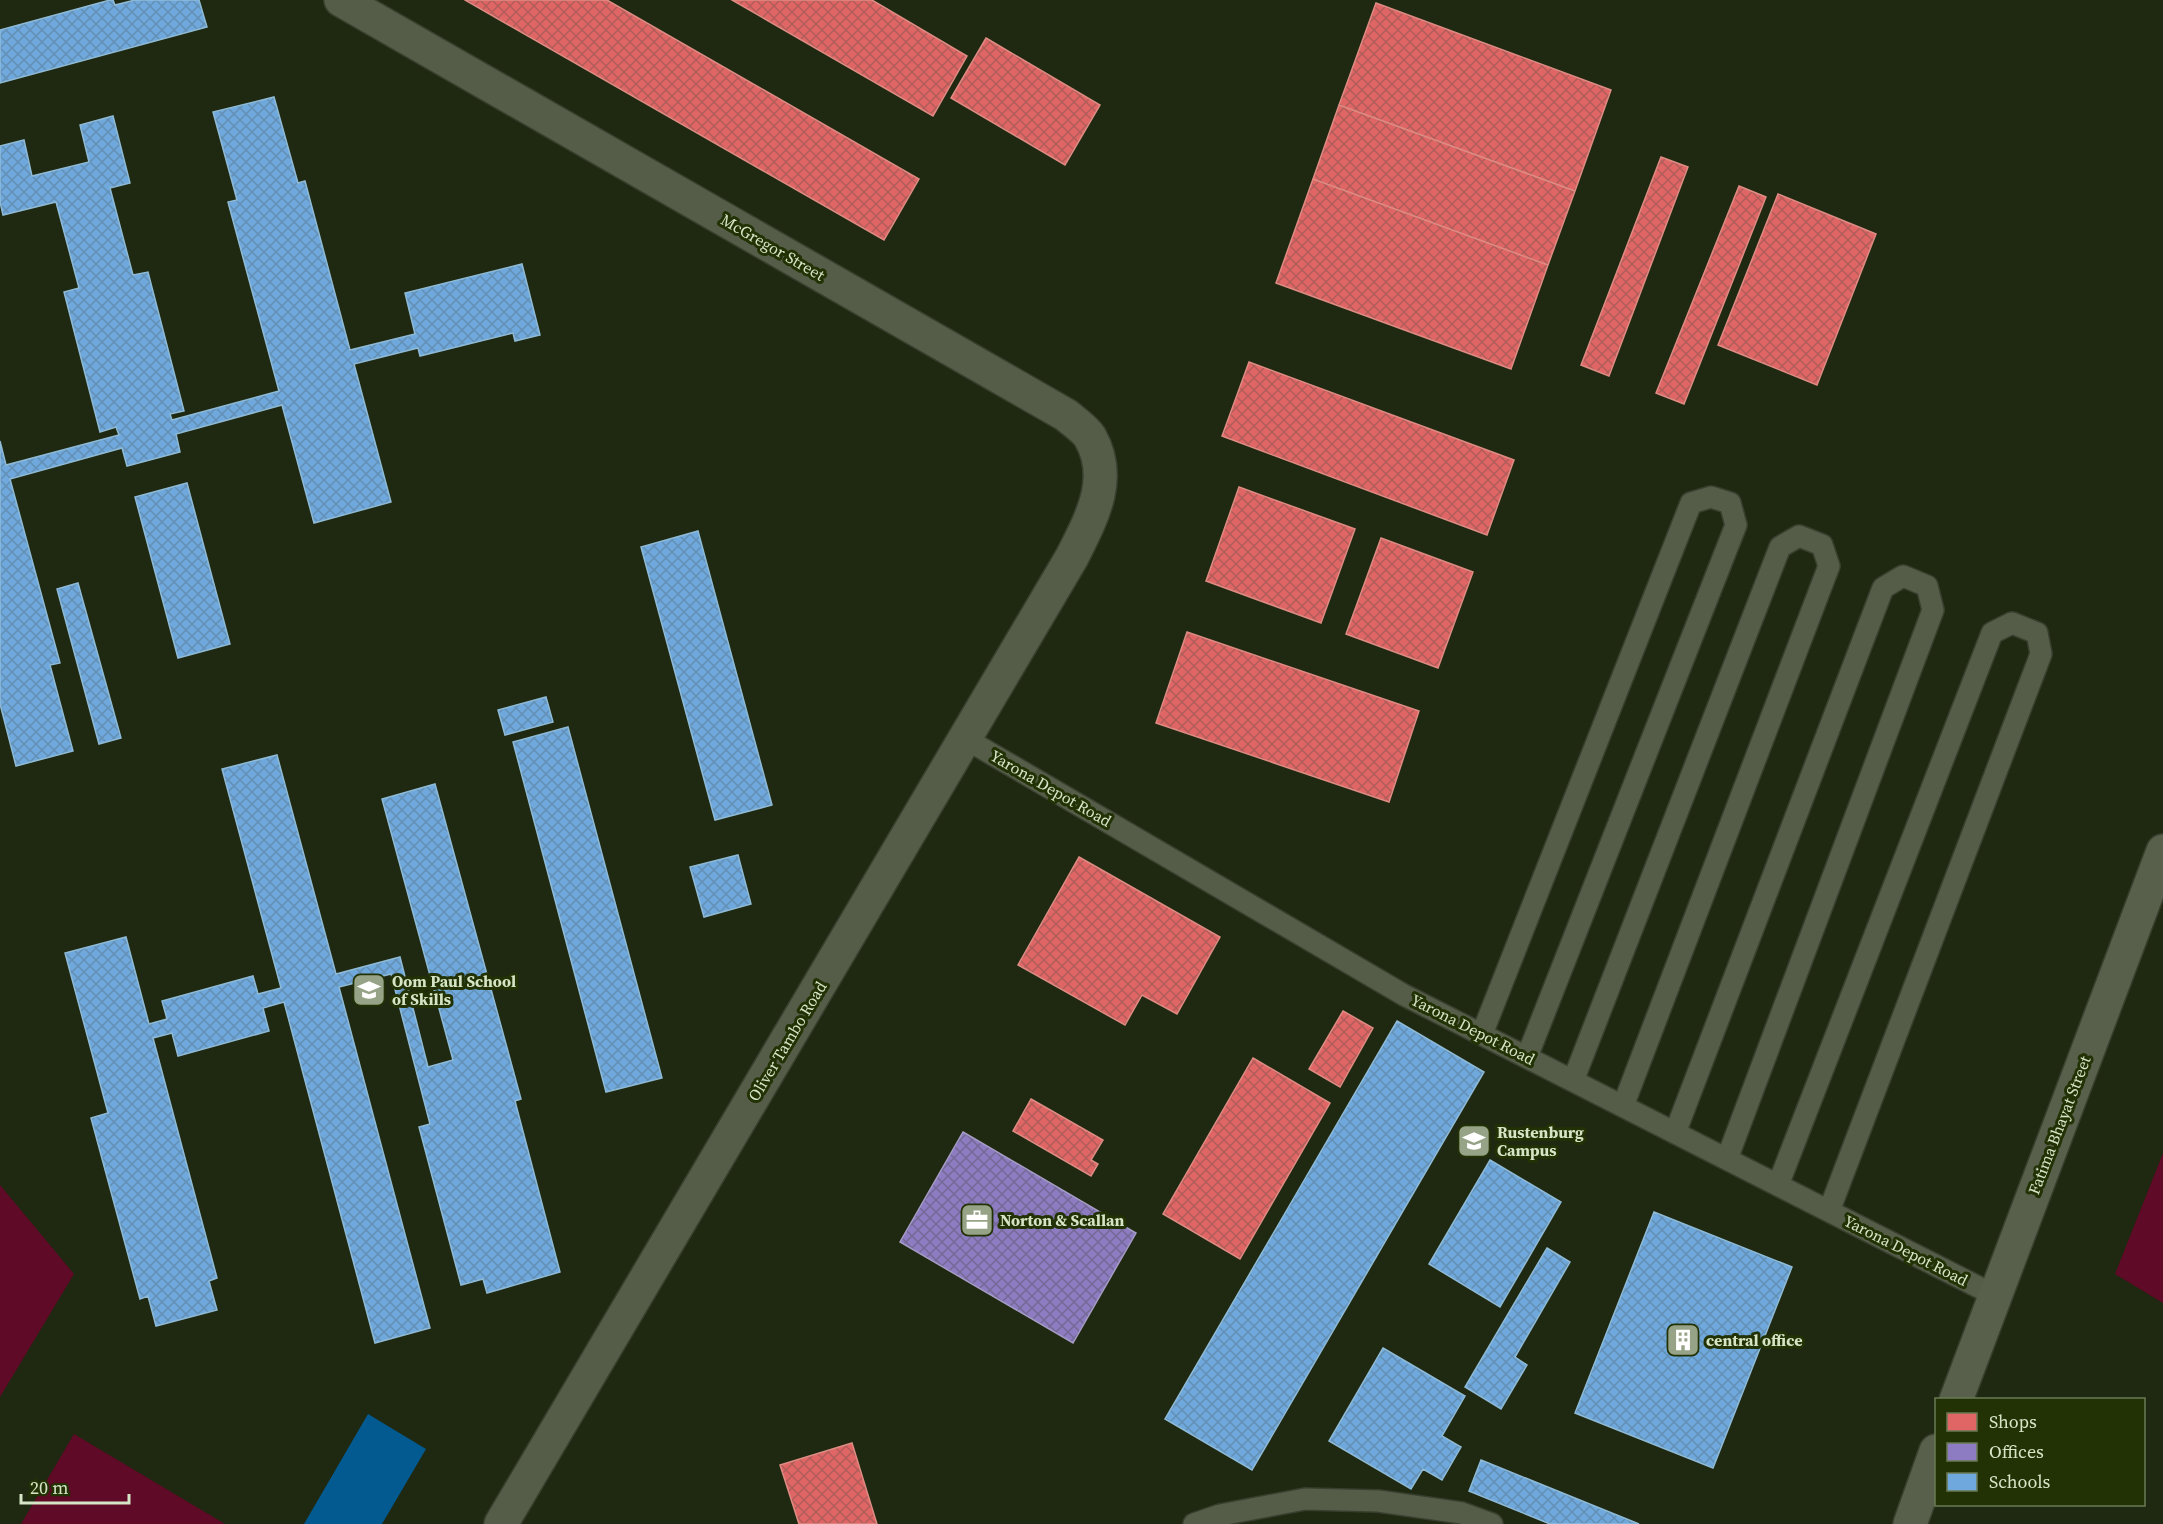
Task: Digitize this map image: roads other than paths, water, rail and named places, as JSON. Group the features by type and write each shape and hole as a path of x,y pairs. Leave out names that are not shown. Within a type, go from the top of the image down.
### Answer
{"main road":[{"name":"Fatima Bhayat Street","path":"1957,1398 2163,851"},
{"path":"1910,1524 1935,1454"}],"street":[{"name":"McGregor Street","path":"341,0 1066,415 1089,436 1099,461 1101,486 1093,513 1072,557"},
{"name":"Oliver Tambo Road","path":"501,1524 1072,557"}],"lane":[{"path":"1482,1034 1691,504 1711,497 1730,503 1736,525 1527,1057"},
{"path":"1573,1081 1780,547 1799,536 1822,544 1829,566 1623,1106"},
{"path":"1675,1133 1883,588 1903,576 1927,586 1933,610 1727,1159"},
{"path":"1779,1185 1992,633 2012,623 2037,633 2042,654 1829,1211"},
{"name":"Yarona Depot Road","path":"966,739 1404,994 1994,1295"},
{"path":"1194,1524 1220,1515 1305,1499 1378,1501 1462,1513 1492,1524"}],"water":[{"path":"368,1414 426,1449 382,1524 304,1524"}],"place":[{"name":"Oom Paul School of Skills","path":"369,990"},
{"name":"Rustenburg Campus","path":"1474,1141"},
{"name":"Norton & Scallan","path":"977,1220"},
{"name":"central office","path":"1683,1340"}]}
